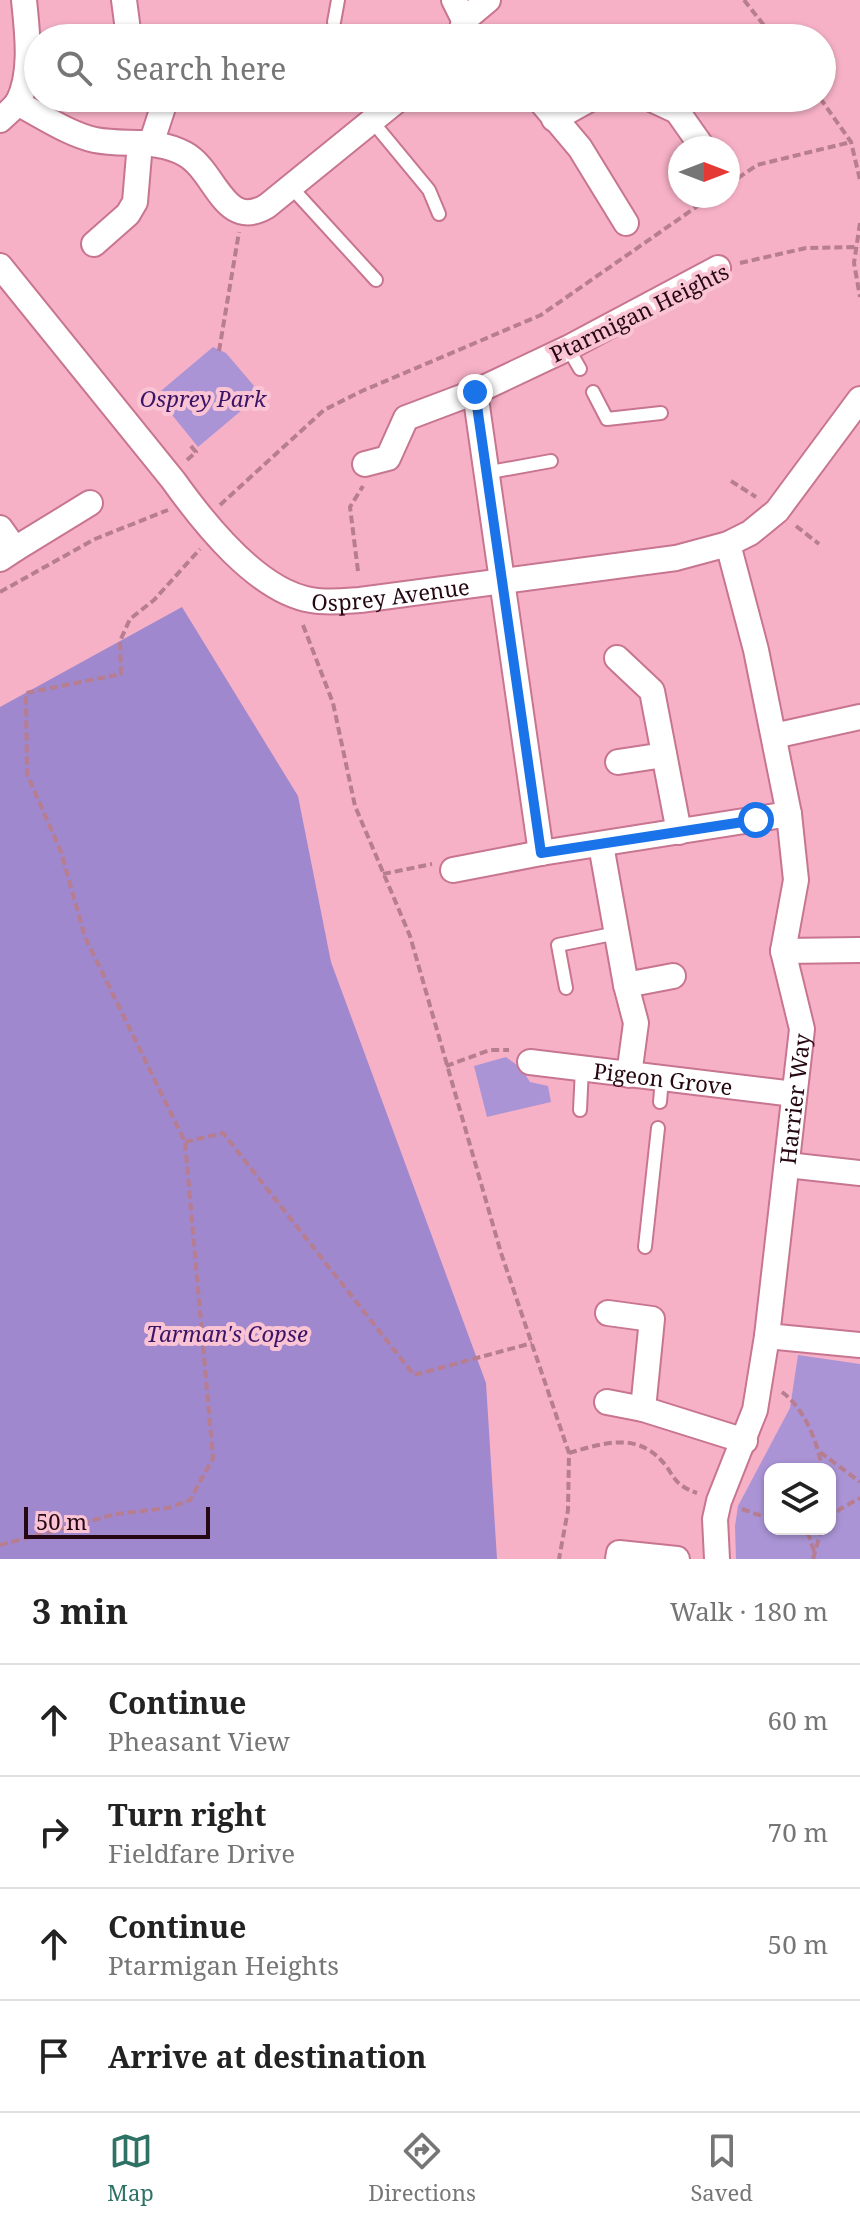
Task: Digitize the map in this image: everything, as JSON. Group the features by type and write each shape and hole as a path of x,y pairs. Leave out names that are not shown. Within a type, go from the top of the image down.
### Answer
{"street":[{"path":"24,0 27,24"},
{"path":"124,0 127,24"},
{"path":"466,24 488,0"},
{"path":"0,120 17,103 24,70"},
{"path":"17,103 24,106"},
{"path":"35,112 93,140 166,146 194,160 233,209 242,214 255,214 383,112"},
{"path":"94,244 128,214 135,202 146,144 160,112"},
{"path":"549,112 580,148 626,223"},
{"path":"554,119 567,112"},
{"path":"678,112 695,136"},
{"name":"Osprey Avenue","path":"0,266 173,480 199,517 269,582 310,600 360,600 676,558 728,544 750,533 777,511 860,399"},
{"name":"Ptarmigan Heights","path":"371,462 388,458 406,418 574,358 718,268"},
{"path":"475,392 541,853"},
{"path":"0,528 7,554 90,503"},
{"name":"Harrier Way","path":"710,1558 717,1510 755,1410 767,1336 802,1029 783,951 796,880 789,814 756,650 728,544"},
{"path":"617,658 652,691 679,832"},
{"path":"774,736 860,717"},
{"path":"618,762 664,755"},
{"path":"453,870 789,814"},
{"path":"601,845 626,985 636,1023 629,1075"},
{"path":"783,951 860,950"},
{"path":"626,985 673,976"},
{"name":"Pigeon Grove","path":"530,1062 629,1075 661,1090 794,1094"},
{"path":"787,1165 860,1173"},
{"path":"608,1313 652,1319 643,1409"},
{"path":"767,1336 860,1345"},
{"path":"607,1402 643,1409 745,1441"},
{"path":"618,1559 619,1553 677,1559"}],"lane":[{"path":"334,22 338,0"},
{"path":"372,121 429,190 439,214"},
{"path":"291,187 376,280"},
{"path":"593,392 607,419 661,413"},
{"path":"485,473 551,461"},
{"path":"566,988 558,945 617,933"},
{"path":"580,1110 582,1068"},
{"path":"645,1247 658,1128"}],"path":[{"path":"744,0 763,24"},
{"path":"830,112 851,142 860,180"},
{"path":"740,177 757,165 851,142"},
{"path":"220,504 324,410 541,315 695,208"},
{"path":"219,351 242,214"},
{"path":"860,223 854,263 860,297"},
{"name":"Ptarmigan Heights","path":"718,268 806,248 857,247"},
{"path":"185,462 196,452 190,445"},
{"path":"358,571 350,507 371,462"},
{"path":"731,481 762,501"},
{"path":"0,592 95,539 170,509"},
{"path":"791,521 819,544"},
{"path":"0,1545 116,1514 168,1508 190,1500 213,1458 185,1142 85,937 61,852 27,774 26,693 121,674 120,641 130,619 154,600 201,547"},
{"path":"303,625 333,703 355,806 410,936 501,1253 569,1453 568,1510 559,1559"},
{"path":"383,874 437,863 453,870"},
{"path":"446,1066 490,1050 520,1051 530,1062"},
{"path":"185,1142 223,1133 414,1375 532,1343"},
{"path":"785,1392 803,1415 821,1463"},
{"path":"569,1453 608,1442 638,1443 661,1459 673,1480 690,1491"},
{"path":"819,1451 860,1482"},
{"path":"836,1514 860,1498"},
{"path":"731,1506 764,1517"},
{"path":"809,1535 814,1551"},
{"path":"813,1559 820,1535"}],"green space":[{"name":"Osprey Park","path":"213,347 226,353 261,394 198,447 156,395"},
{"name":"Tarman's Copse","path":"182,607 298,796 331,962 486,1383 497,1559 0,1559 0,707"},
{"path":"506,1057 521,1068 530,1082 548,1086 551,1102 487,1117 474,1066"},
{"path":"798,1355 860,1364 860,1559 736,1559 738,1506 790,1408"}],"route":[{"path":"475,392 541,853 756,820"}]}
